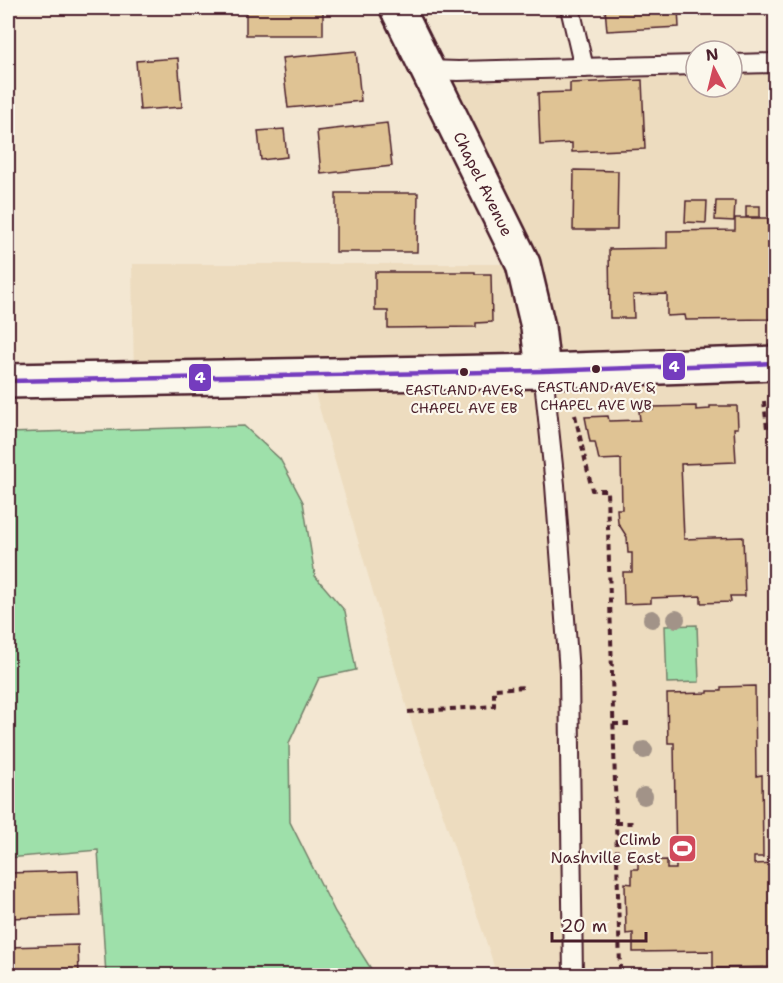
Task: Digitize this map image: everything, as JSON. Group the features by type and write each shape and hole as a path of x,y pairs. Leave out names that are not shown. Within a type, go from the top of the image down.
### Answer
{"street":[{"name":"Chapel Avenue","path":"397,8 523,264 538,327 543,371"},
{"path":"8,381 543,371 776,363"}],"lane":[{"path":"570,8 584,68"},
{"path":"744,64 776,63"},
{"path":"427,70 684,65"},
{"path":"543,371 555,485 569,672 573,975"}],"path":[{"path":"764,401 767,429"},
{"path":"573,406 592,490 606,490 620,968"},
{"path":"408,712 494,706 494,689 525,687"},
{"path":"613,724 629,724"},
{"path":"615,823 633,823"}],"shaded area":[{"path":"775,63 775,975 496,975 408,712 310,376 134,379 132,264 522,264 427,70 684,65 684,99 744,99 744,64"}],"green space":[{"path":"244,426 280,459 303,502 315,576 345,611 356,670 319,678 289,743 290,822 335,912 375,975 106,975 98,850 8,858 8,433"},
{"path":"697,625 699,682 667,683 665,626"}],"building":[{"path":"246,8 323,8 323,35 246,35"},
{"path":"605,8 678,8 679,27 607,31"},
{"path":"356,51 361,101 288,108 282,58"},
{"path":"178,58 182,107 140,110 136,61"},
{"path":"642,80 645,149 572,152 572,143 540,145 538,93 570,92 570,83"},
{"path":"387,123 392,166 321,174 317,131"},
{"path":"284,129 287,157 261,160 258,131"},
{"path":"574,170 618,171 617,230 573,230"},
{"path":"336,193 418,193 417,252 336,252"},
{"path":"686,201 707,201 706,223 685,222"},
{"path":"716,201 735,201 734,221 715,220"},
{"path":"746,206 760,206 760,217 746,217"},
{"path":"735,218 768,218 771,319 686,320 685,315 667,316 667,294 633,295 634,318 610,318 609,249 667,248 667,231 735,230"},
{"path":"375,272 491,274 492,322 476,323 476,327 388,328 388,311 375,311"},
{"path":"696,406 696,410 710,409 710,406 737,406 738,428 734,428 736,462 681,464 684,539 743,537 745,596 730,596 731,602 701,603 701,596 651,598 651,603 624,604 623,572 632,572 632,553 628,553 627,537 618,523 617,509 622,509 621,459 599,460 595,442 590,442 585,417 608,416 609,421 640,420 639,411 653,410 653,407"},
{"path":"755,686 756,776 762,775 763,857 754,857 754,864 776,863 776,967 713,968 713,951 633,952 633,933 626,934 625,883 632,884 632,869 638,869 638,861 667,860 667,869 676,869 674,743 668,743 667,694 708,693 708,691 721,691 721,687"},
{"path":"78,871 80,916 8,918 8,873"},
{"path":"78,945 79,976 8,976 8,947"}],"transit line":[{"name":"4","path":"8,381 543,371 776,363"}],"place":[{"name":"EASTLAND AVE & CHAPEL AVE WB","path":"596,369"},
{"name":"EASTLAND AVE & CHAPEL AVE EB","path":"464,372"},
{"name":"Climb Nashville East","path":"682,848"}]}
